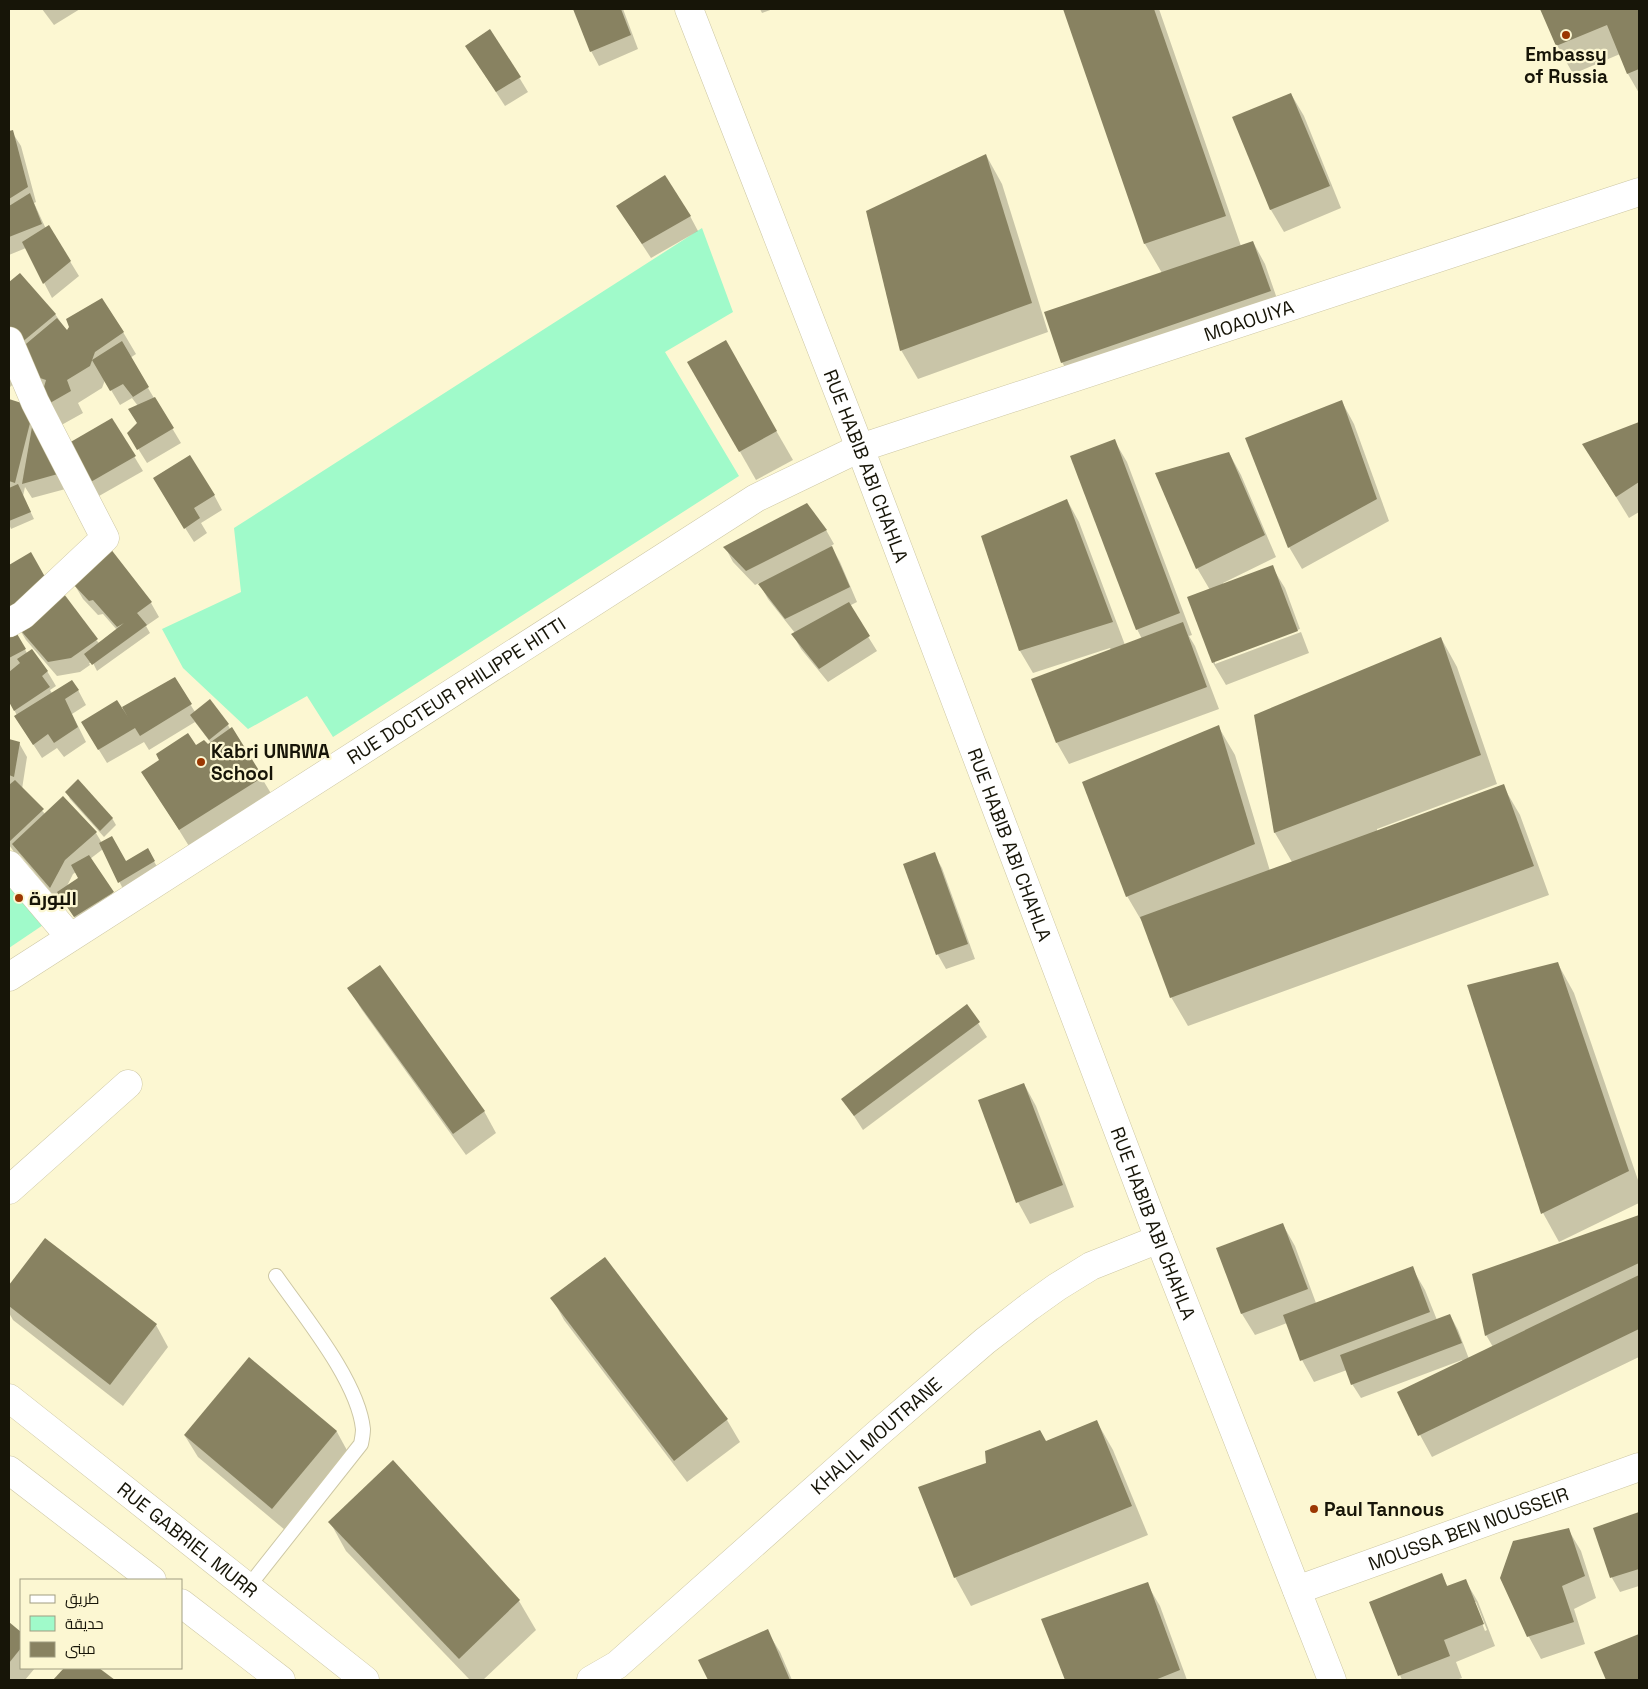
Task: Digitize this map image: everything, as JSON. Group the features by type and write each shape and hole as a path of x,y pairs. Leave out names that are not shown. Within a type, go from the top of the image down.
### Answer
{"street":[{"name":"RUE HABIB ABI CHAHLA","path":"689,9 860,448 1159,1239 1332,1680"},
{"name":"MOAOUIYA","path":"860,448 1639,192"},
{"path":"9,341 35,402 105,538 23,615 9,623"},
{"name":"RUE DOCTEUR PHILIPPE HITTI","path":"9,977 756,498 860,448"},
{"path":"9,865 70,937"},
{"path":"9,1190 128,1084"},
{"name":"KHALIL MOUTRANE","path":"591,1680 612,1672 876,1435 986,1341 1029,1307 1056,1287 1091,1266 1159,1239"},
{"name":"RUE GABRIEL MURR","path":"9,1398 366,1680"},
{"name":"MOUSSA BEN NOUSSEIR","path":"1297,1590 1639,1467"},
{"path":"9,1470 151,1579"},
{"path":"182,1604 281,1680"}],"lane":[{"path":"248,1587 361,1444 363,1430 360,1411 340,1367 276,1276"}],"green space":[{"path":"702,228 733,312 665,352 739,476 333,737 307,696 248,729 183,668 162,629 241,592 234,528"},
{"name":"البورة","path":"9,875 49,921 9,948"}],"building":[{"path":"573,9 621,9 631,35 590,52"},
{"path":"1063,9 1154,9 1226,216 1144,244"},
{"name":"Embassy of Russia","path":"1540,9 1639,9 1639,69 1627,74 1607,25 1556,46"},
{"path":"490,29 521,77 496,92 465,46"},
{"path":"1291,93 1330,186 1270,210 1232,117"},
{"path":"13,130 28,187 9,199 9,131"},
{"path":"986,154 1032,303 900,351 866,211"},
{"path":"665,175 691,216 642,244 616,206"},
{"path":"30,193 42,224 9,237 9,206"},
{"path":"49,225 71,261 43,284 22,242"},
{"path":"1253,241 1271,291 1061,363 1044,312"},
{"path":"20,273 56,314 15,348 9,332 9,282"},
{"path":"102,298 124,332 95,352 90,366 67,380 71,391 43,407 40,401 46,380 25,373 14,354 57,318 67,330 69,327 66,319"},
{"path":"726,340 777,431 739,452 687,362"},
{"path":"122,341 149,387 133,397 123,384 110,391 92,360"},
{"path":"155,397 174,428 137,450 127,433 137,423 128,409"},
{"path":"9,399 34,407 15,483 9,481"},
{"path":"1342,400 1377,499 1288,548 1245,438"},
{"path":"112,418 136,456 82,487 62,447"},
{"path":"41,420 65,472 22,484 32,427"},
{"path":"1639,422 1639,482 1616,497 1582,444"},
{"path":"1115,439 1180,613 1136,630 1070,456"},
{"path":"1229,452 1265,535 1196,569 1155,473"},
{"path":"190,455 215,495 194,508 200,518 184,529 153,478"},
{"path":"18,484 31,512 9,521 9,488"},
{"path":"1067,499 1113,622 1019,651 981,536"},
{"path":"807,503 827,530 746,571 723,547"},
{"path":"832,546 850,587 785,619 758,584"},
{"path":"110,548 152,602 137,613 147,625 92,665 84,654 124,623 117,627 93,600 89,601 73,584"},
{"path":"31,552 49,584 9,610 9,565"},
{"path":"1273,565 1298,631 1212,663 1187,597"},
{"path":"61,590 98,639 71,658 48,662 16,625"},
{"path":"849,602 870,636 819,669 791,634"},
{"path":"1183,622 1207,687 1056,743 1031,679"},
{"path":"13,627 26,649 9,658 9,630"},
{"path":"1441,637 1481,755 1274,833 1254,715"},
{"path":"32,649 48,671 42,676 50,687 14,711 9,702 9,672 20,663 17,659"},
{"path":"175,677 192,704 140,736 135,728 98,750 81,722 117,700 128,717 122,707"},
{"path":"72,680 79,690 65,699 78,727 54,743 48,734 33,745 14,716"},
{"path":"210,699 229,724 209,740 190,715"},
{"path":"1219,725 1255,844 1126,897 1082,782"},
{"path":"232,727 263,777 179,830 141,772 159,760 156,754 188,733 196,745 204,740 208,744"},
{"path":"9,739 20,742 14,777 9,775"},
{"path":"78,779 113,818 100,831 65,792"},
{"path":"15,780 44,809 9,842 9,785"},
{"path":"1504,784 1534,866 1170,998 1140,917"},
{"path":"63,796 97,832 65,860 50,888 12,844"},
{"path":"112,836 126,861 148,848 155,861 118,883 99,843"},
{"path":"935,852 968,944 936,955 903,864"},
{"path":"89,855 114,892 74,917 57,892 78,878 71,865"},
{"path":"1558,962 1629,1171 1541,1214 1467,985"},
{"path":"380,965 485,1111 453,1134 347,988"},
{"path":"967,1004 980,1022 854,1116 841,1099"},
{"path":"1024,1083 1063,1185 1016,1203 978,1100"},
{"path":"1639,1215 1639,1263 1485,1336 1472,1274"},
{"path":"1283,1223 1308,1289 1241,1314 1216,1248"},
{"path":"45,1238 157,1324 110,1385 9,1306 9,1285"},
{"path":"605,1257 728,1419 674,1461 550,1298"},
{"path":"1413,1266 1430,1312 1300,1361 1283,1315"},
{"path":"1639,1275 1639,1329 1418,1436 1397,1392"},
{"path":"1450,1314 1462,1343 1351,1385 1340,1355"},
{"path":"249,1357 337,1431 272,1509 184,1435"},
{"path":"1097,1420 1132,1506 954,1578 918,1487 986,1463 985,1451 1040,1430 1046,1441"},
{"path":"393,1460 520,1600 459,1659 328,1522"},
{"path":"1639,1512 1639,1569 1610,1578 1593,1528"},
{"path":"1569,1528 1585,1576 1562,1586 1574,1622 1527,1637 1500,1578 1513,1541"},
{"path":"1442,1573 1447,1586 1466,1579 1484,1624 1444,1640 1450,1656 1398,1676 1369,1602"},
{"path":"1148,1582 1180,1670 1155,1680 1065,1680 1041,1619"},
{"path":"9,1622 20,1631 20,1649 9,1663"},
{"path":"768,1629 790,1680 708,1680 698,1660"},
{"path":"1639,1634 1639,1680 1606,1680 1594,1652"},
{"path":"63,1669 100,1669 115,1680 53,1680"}],"place":[{"name":"Embassy of Russia","path":"1566,35"},
{"name":"Kabri UNRWA School","path":"201,762"},
{"name":"البورة","path":"19,898"},
{"name":"Paul Tannous","path":"1314,1509"}]}
